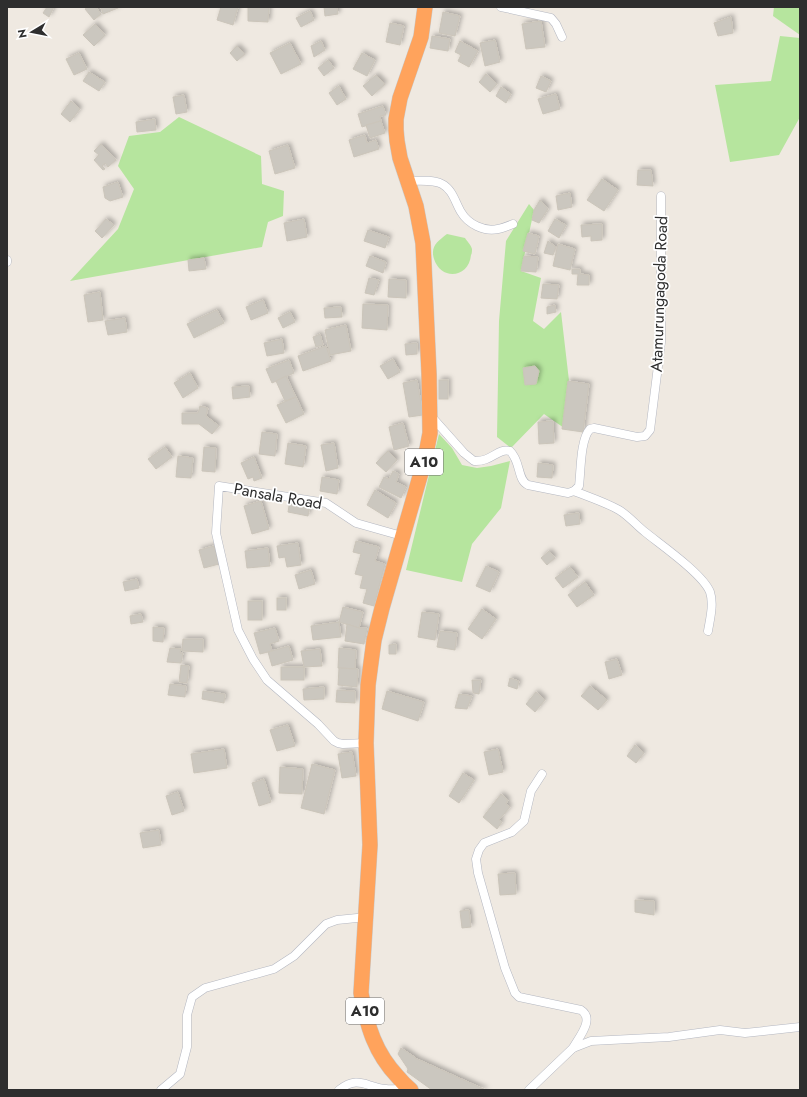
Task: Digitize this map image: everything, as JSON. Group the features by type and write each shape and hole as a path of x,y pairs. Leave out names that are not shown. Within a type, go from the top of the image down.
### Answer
{"highway":[{"name":"A10","path":"410,1089 387,1066 374,1041 365,1015 361,993 370,845 366,742 368,685 374,640 402,536 425,459 430,433 431,416 424,252 420,220 398,149 396,119 400,98 421,37 425,7"}],"street":[{"path":"501,7 551,18 556,24 562,37"},
{"path":"408,181 443,184 451,192 464,217 479,227 488,230 497,230 513,224"},
{"name":"Atamurungagoda Road","path":"574,491 579,486 582,451 586,433 590,429 594,428 637,437 645,436 650,430 661,342 661,196"},
{"path":"431,416 464,453 474,461 487,460 500,451 510,450 517,460 524,484 568,493 574,491 620,511 644,532 659,542 705,583 710,592 712,604 708,631"},
{"name":"Pansala Road","path":"366,742 343,744 334,741 318,724 266,680 253,659 238,630 216,533 219,486 326,503 356,523 402,536"},
{"path":"529,1090 573,1048 587,1024 587,1018 585,1013 580,1010 519,997 515,993 505,968 478,873 476,859 479,850 484,843 512,832 524,821 531,791 542,774"},
{"path":"161,1090 180,1074 188,1047 188,1015 192,997 205,988 274,969 294,956 326,924 337,920 366,918"},
{"path":"573,1048 591,1041 610,1039 669,1037 720,1030 745,1032 800,1027"},
{"path":"338,1090 347,1083 354,1086 362,1083 386,1089 410,1089"}],"green space":[{"path":"774,7 800,7 800,35 773,16"},
{"path":"780,36 800,38 800,117 779,155 730,162 715,85 771,81"},
{"path":"179,117 261,156 262,184 284,191 283,216 268,222 262,247 70,281 118,229 134,189 118,166 129,136 160,132"},
{"path":"529,204 534,210 521,271 541,278 533,321 544,329 561,312 571,398 567,430 544,414 511,448 497,437 499,321 506,241"},
{"path":"447,234 465,238 472,249 469,263 460,272 454,274 442,271 434,259 433,254 436,244"},
{"path":"439,434 452,448 462,465 477,468 510,461 501,508 472,544 462,582 406,570"}],"building":[{"path":"47,7 54,7 49,17 43,13"},
{"path":"88,7 96,7 101,14 94,20 85,9"},
{"path":"101,7 118,7 118,8 103,14"},
{"path":"221,7 238,7 233,25 217,20"},
{"path":"248,7 269,7 268,22 248,21"},
{"path":"324,7 337,7 338,14 325,16"},
{"path":"310,11 314,20 301,27 296,18"},
{"path":"443,12 460,16 455,36 439,33"},
{"path":"731,17 733,33 718,36 714,23"},
{"path":"541,21 545,47 526,49 522,24"},
{"path":"390,23 404,26 400,45 386,42"},
{"path":"95,24 105,35 94,46 83,35"},
{"path":"432,36 450,39 448,51 430,48"},
{"path":"495,40 500,62 485,66 480,43"},
{"path":"321,41 325,50 314,57 311,46"},
{"path":"460,41 478,51 469,67 458,61 461,55 455,52"},
{"path":"290,43 301,64 281,74 270,53"},
{"path":"237,46 245,54 237,61 230,53"},
{"path":"79,53 87,69 74,75 66,59"},
{"path":"362,53 375,60 367,76 353,69"},
{"path":"328,60 334,68 324,76 318,68"},
{"path":"89,72 105,82 99,91 83,81"},
{"path":"486,74 497,84 490,92 479,82"},
{"path":"376,75 385,84 372,96 363,86"},
{"path":"541,76 551,81 546,92 536,88"},
{"path":"339,86 346,99 337,105 329,93"},
{"path":"501,87 511,94 506,103 496,96"},
{"path":"556,94 560,109 543,114 538,99"},
{"path":"184,95 187,112 176,114 173,97"},
{"path":"71,101 80,109 70,122 61,114"},
{"path":"383,106 386,115 380,116 381,121 362,127 358,114"},
{"path":"155,119 156,130 137,132 136,122"},
{"path":"381,121 385,133 370,138 366,125"},
{"path":"365,135 367,143 376,140 379,149 354,157 349,140"},
{"path":"101,144 116,160 108,167 105,163 102,166 105,169 103,170 94,160 99,155 94,151"},
{"path":"288,145 295,168 275,174 269,151"},
{"path":"638,170 651,170 653,186 637,185"},
{"path":"602,179 618,190 604,211 587,200"},
{"path":"118,182 123,197 110,201 105,198 103,187"},
{"path":"570,193 572,207 558,210 556,196"},
{"path":"540,200 548,209 539,223 532,220 534,210"},
{"path":"106,219 114,225 102,238 95,231"},
{"path":"304,219 307,237 287,241 284,223"},
{"path":"555,219 566,225 559,238 548,231"},
{"path":"602,224 602,240 591,241 591,236 582,237 581,225"},
{"path":"368,230 389,237 385,248 364,241"},
{"path":"528,233 539,236 535,254 523,251"},
{"path":"548,241 556,247 553,255 544,253"},
{"path":"558,244 575,249 570,270 553,266"},
{"path":"370,256 386,262 383,273 366,266"},
{"path":"524,256 538,257 536,272 521,271"},
{"path":"204,258 206,269 189,271 188,260"},
{"path":"572,269 580,269 580,274 589,275 589,285 577,285 578,274 572,274"},
{"path":"369,278 379,280 374,295 365,293"},
{"path":"389,279 406,280 406,298 388,297"},
{"path":"543,284 559,285 557,299 541,298"},
{"path":"100,292 103,320 88,322 84,295"},
{"path":"263,300 268,313 251,320 246,307"},
{"path":"363,304 388,305 387,330 362,328"},
{"path":"555,305 556,312 547,314 547,307"},
{"path":"341,307 342,317 325,318 324,308"},
{"path":"217,310 224,323 194,338 187,324"},
{"path":"290,312 295,322 283,328 278,318"},
{"path":"125,318 127,332 108,335 105,321"},
{"path":"346,325 351,351 330,355 325,330"},
{"path":"320,334 323,345 316,347 313,337"},
{"path":"282,339 284,353 267,356 264,343"},
{"path":"417,343 417,354 406,355 405,344"},
{"path":"326,346 331,361 303,371 298,356"},
{"path":"393,359 400,372 388,379 380,366"},
{"path":"289,360 294,373 272,383 266,369"},
{"path":"535,366 539,371 536,384 525,385 523,368"},
{"path":"190,373 198,388 183,398 174,383"},
{"path":"286,376 296,397 285,401 276,381"},
{"path":"417,380 423,415 409,417 403,383"},
{"path":"439,380 448,380 448,399 439,399"},
{"path":"568,381 589,384 583,432 562,429"},
{"path":"249,386 250,397 233,399 232,387"},
{"path":"296,397 304,414 286,423 277,405"},
{"path":"200,406 208,408 206,416 219,426 212,434 199,424 182,424 182,413 198,413"},
{"path":"553,421 554,443 539,444 538,422"},
{"path":"403,423 409,446 394,450 389,427"},
{"path":"262,432 277,434 275,456 259,454"},
{"path":"288,443 306,446 303,467 285,464"},
{"path":"334,443 338,468 326,471 321,445"},
{"path":"165,447 172,457 156,469 148,459"},
{"path":"204,447 216,448 215,472 202,471"},
{"path":"388,451 397,460 386,472 376,463"},
{"path":"178,456 193,458 191,478 176,477"},
{"path":"254,457 262,478 254,481 253,477 248,479 241,463"},
{"path":"538,463 553,465 552,478 537,477"},
{"path":"393,471 399,474 396,482 406,487 401,498 379,487 384,477 389,479"},
{"path":"322,477 339,480 337,494 320,491"},
{"path":"375,490 396,503 388,518 367,505"},
{"path":"290,500 310,504 308,516 288,512"},
{"path":"261,501 269,529 252,534 244,506"},
{"path":"579,513 580,524 566,526 564,515"},
{"path":"356,541 379,547 375,561 385,564 374,606 363,603 367,589 360,588 363,576 355,574 361,554 353,552"},
{"path":"298,543 301,565 287,567 285,557 279,558 277,546"},
{"path":"214,546 219,564 204,568 199,550"},
{"path":"268,548 270,566 247,568 245,551"},
{"path":"549,551 555,558 547,565 541,558"},
{"path":"486,566 499,572 490,592 476,586"},
{"path":"570,567 578,577 563,588 555,578"},
{"path":"311,570 315,584 299,589 295,575"},
{"path":"137,579 139,588 125,591 123,582"},
{"path":"585,582 594,595 577,607 568,595"},
{"path":"277,598 286,598 286,610 277,610"},
{"path":"248,601 262,601 262,620 248,620"},
{"path":"343,607 363,612 359,628 339,622"},
{"path":"482,609 496,619 482,639 468,629"},
{"path":"422,612 439,614 435,640 418,637"},
{"path":"141,614 143,622 131,624 130,616"},
{"path":"339,622 341,637 313,640 311,626"},
{"path":"347,624 359,628 367,628 364,644 345,641"},
{"path":"153,627 164,628 163,642 153,641"},
{"path":"275,628 279,641 270,644 272,651 260,654 254,633"},
{"path":"440,631 457,633 455,650 437,647"},
{"path":"183,639 203,639 203,652 182,651"},
{"path":"396,644 396,654 389,654 389,645"},
{"path":"289,646 293,660 272,666 268,652"},
{"path":"170,648 181,649 180,653 183,653 181,663 167,662"},
{"path":"339,648 356,650 355,669 338,668"},
{"path":"320,649 322,666 304,667 301,651"},
{"path":"617,659 622,675 609,679 605,662"},
{"path":"181,665 189,666 187,683 179,682"},
{"path":"281,667 304,667 304,680 281,680"},
{"path":"339,668 358,669 357,687 338,685"},
{"path":"510,678 519,681 517,689 508,686"},
{"path":"472,680 481,680 479,694 473,693"},
{"path":"170,684 186,686 185,697 168,695"},
{"path":"590,686 607,700 598,710 581,696"},
{"path":"324,687 324,699 304,700 303,689"},
{"path":"337,690 355,691 355,703 336,702"},
{"path":"203,691 225,694 224,703 202,699"},
{"path":"387,691 424,702 418,721 382,709"},
{"path":"536,692 545,700 535,712 526,704"},
{"path":"459,694 472,696 467,709 455,708"},
{"path":"288,725 295,746 277,751 270,730"},
{"path":"635,745 644,753 636,763 627,756"},
{"path":"224,749 227,768 194,773 191,754"},
{"path":"498,749 503,772 489,775 484,752"},
{"path":"352,752 356,776 342,778 338,754"},
{"path":"312,764 335,770 324,814 301,808"},
{"path":"280,767 303,769 302,794 279,793"},
{"path":"463,773 474,780 459,803 449,796"},
{"path":"264,779 271,802 259,806 252,783"},
{"path":"178,792 184,811 172,815 166,796"},
{"path":"501,794 508,800 506,804 510,807 499,820 502,822 497,829 483,817"},
{"path":"159,830 161,845 143,848 140,833"},
{"path":"515,873 516,894 500,895 498,874"},
{"path":"635,900 654,901 654,915 635,912"},
{"path":"469,910 471,927 462,928 460,911"},
{"path":"401,1048 415,1058 486,1090 432,1090 407,1072 408,1069 398,1054"}]}
